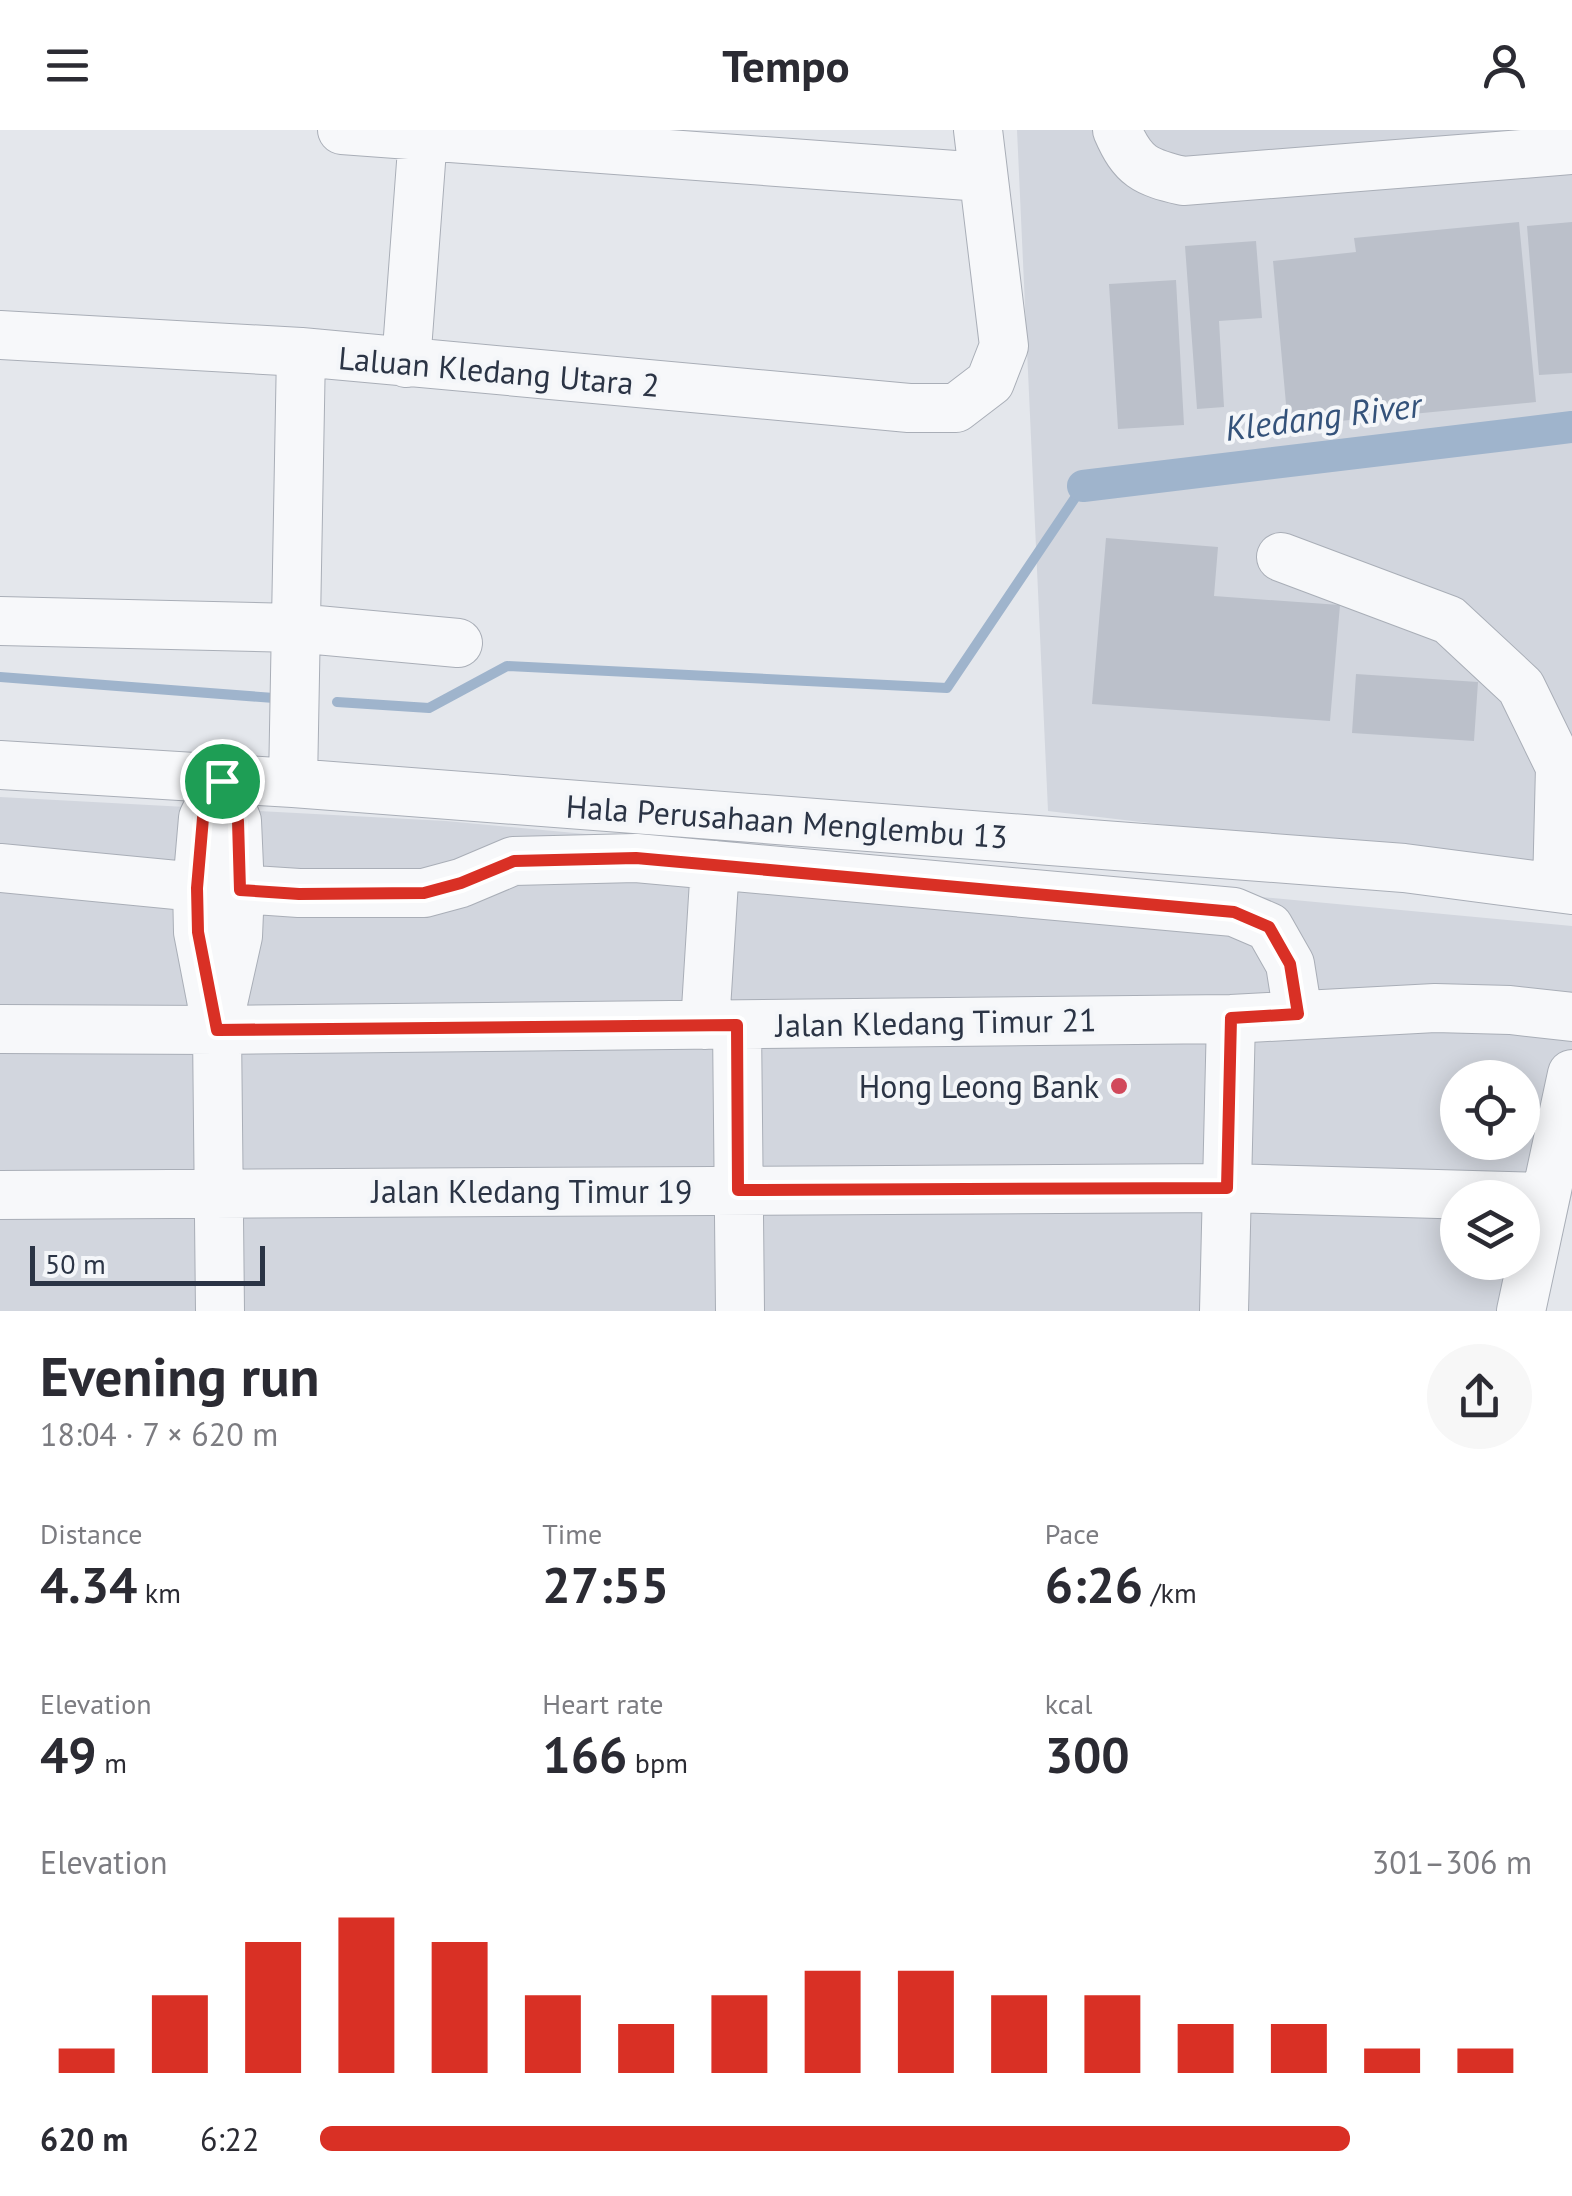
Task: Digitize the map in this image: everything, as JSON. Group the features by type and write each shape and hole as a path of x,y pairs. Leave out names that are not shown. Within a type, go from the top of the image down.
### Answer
{"street":[{"path":"342,130 982,177 978,130"},
{"path":"406,363 422,136"},
{"path":"1122,143 1151,174 1183,181 1572,150"},
{"name":"Laluan Kledang Utara 2","path":"0,334 301,352 908,408 956,408 990,382 1004,346 982,177"},
{"path":"293,783 301,352"},
{"path":"1282,556 1450,620 1520,687 1560,767 1564,889"},
{"path":"0,621 294,628 458,644"},
{"name":"Hala Perusahaan Menglembu 13","path":"0,765 293,783 1404,868 1564,889"},
{"path":"220,1311 217,1030 238,936 219,888 238,821 222,781"},
{"path":"0,868 299,894 424,893 514,861 636,858 1234,912 1269,927 1290,964 1298,1014"},
{"path":"715,865 721,1025 738,1190 740,1311"},
{"name":"Jalan Kledang Timur 21","path":"0,1030 1231,1018 1435,1008 1572,1017"},
{"path":"1224,1311 1231,1018"},
{"path":"1522,1311 1572,1074"},
{"name":"Jalan Kledang Timur 19","path":"0,1195 1227,1188 1543,1197"}],"shaded area":[{"path":"1017,130 1572,130 1572,873 1048,811"},
{"path":"0,797 446,821 1572,926 1572,1194 1545,1311 0,1311"}],"building":[{"path":"1519,222 1536,402 1288,426 1273,261 1356,252 1354,238"},
{"path":"1572,222 1572,373 1539,375 1527,226"},
{"path":"1256,241 1262,318 1219,321 1224,407 1197,409 1185,246"},
{"path":"1176,280 1184,425 1118,429 1109,284"},
{"path":"1106,538 1218,547 1214,596 1340,605 1330,721 1092,704"},
{"path":"1356,674 1478,682 1474,741 1352,733"}],"waterway":[{"name":"Kledang River","path":"1083,486 1572,427"},
{"path":"337,702 429,708 507,666 947,688 1083,486"},
{"path":"0,677 274,698"}],"place":[{"name":"Hong Leong Bank","path":"1119,1086"}],"route":[{"path":"222,781 238,821 240,890 299,894 424,893 514,861 636,858 1234,912 1269,927 1290,964 1298,1014 1231,1018 1227,1188 738,1190 737,1025 217,1030 198,932 197,888 203,818 222,781"}]}
